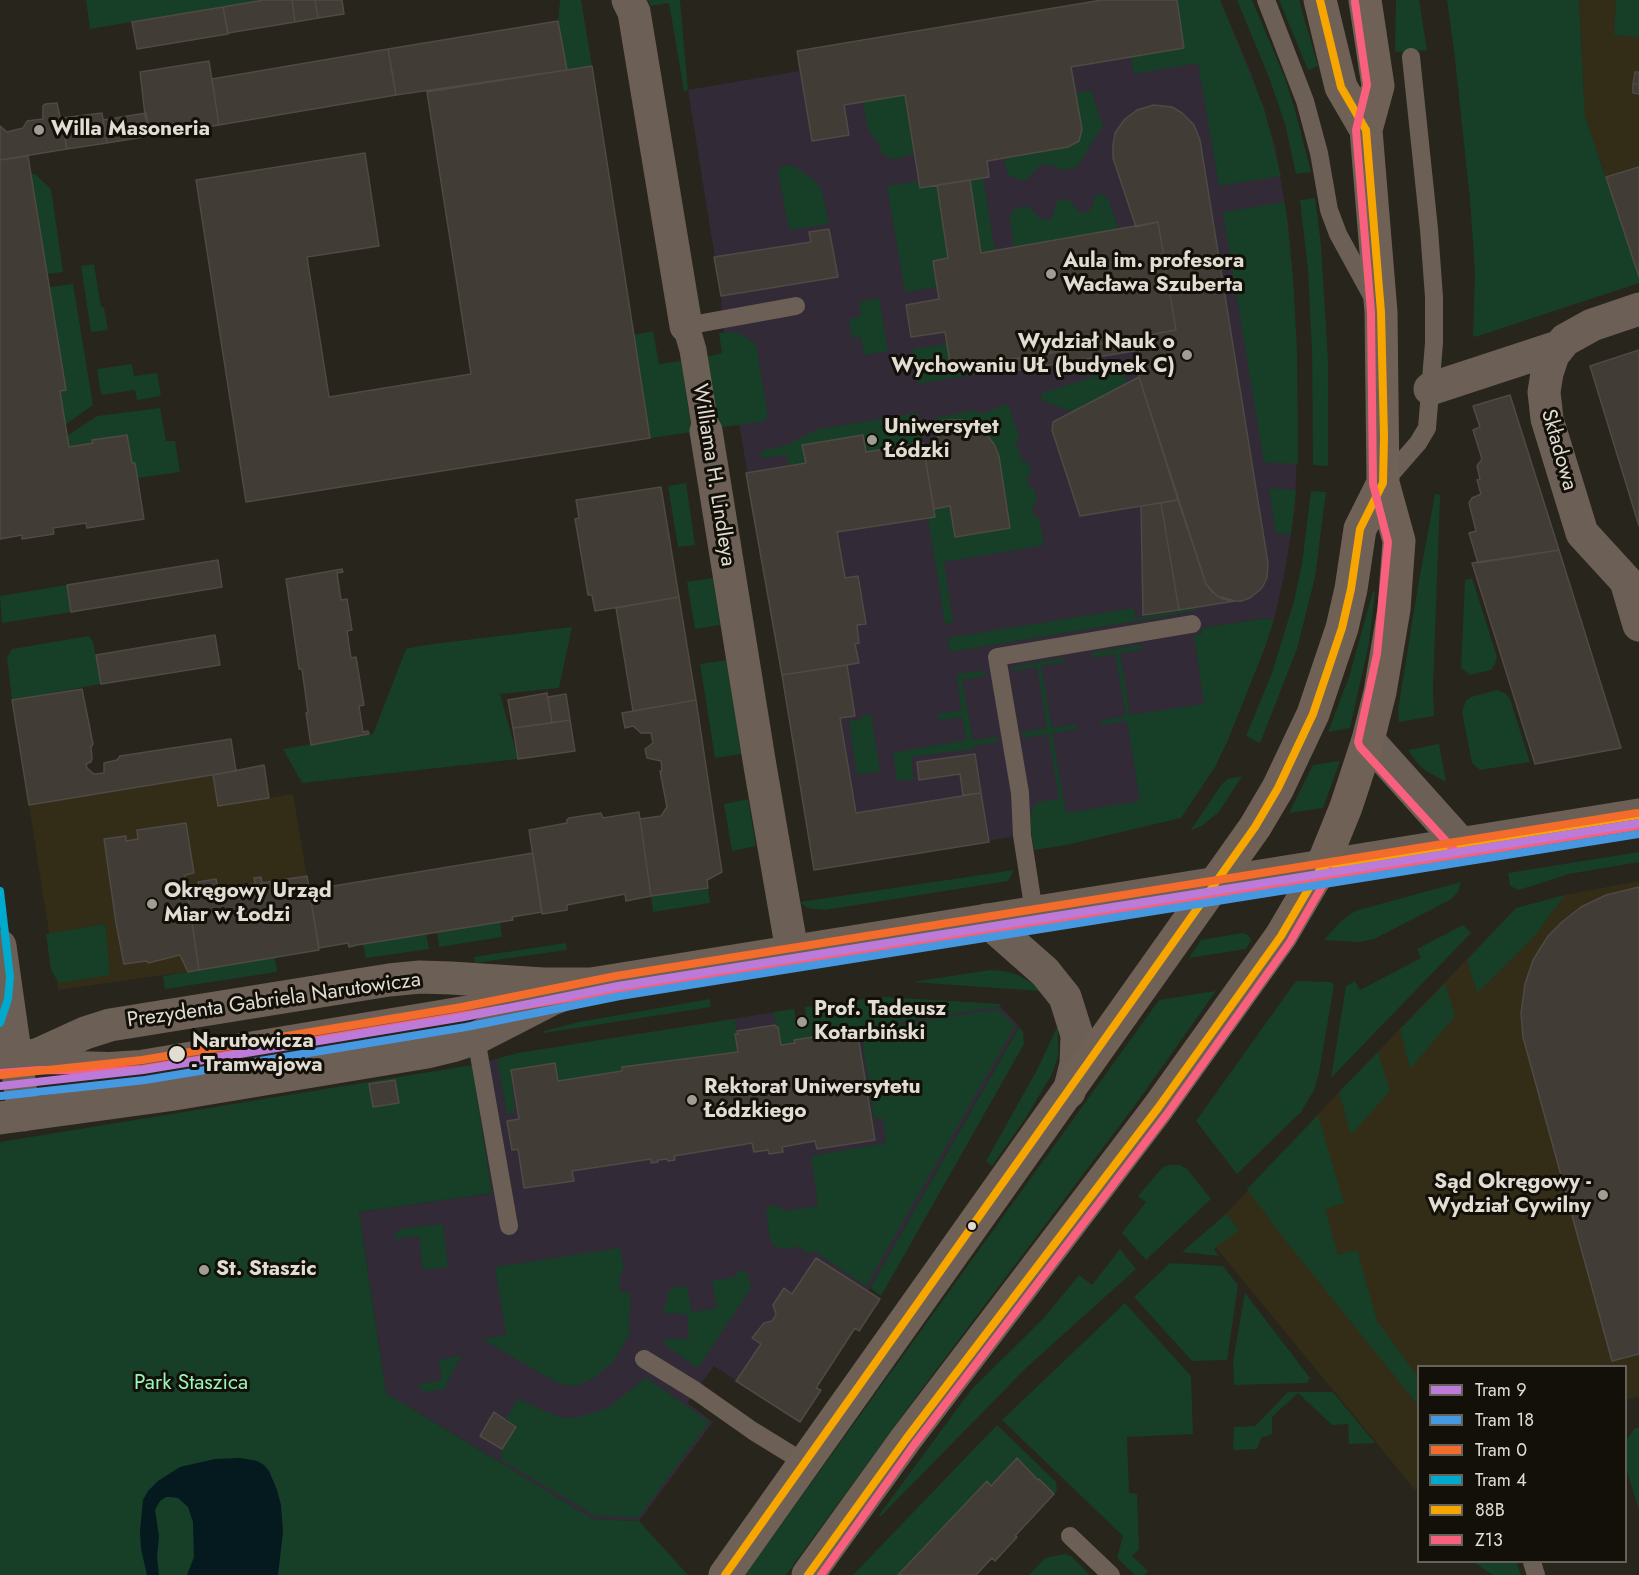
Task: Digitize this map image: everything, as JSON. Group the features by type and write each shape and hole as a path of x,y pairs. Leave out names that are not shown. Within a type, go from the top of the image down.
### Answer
{"main road":[{"path":"1320,0 1341,87 1366,130"},
{"path":"808,1575 906,1439 1158,1108 1281,936 1322,866 1346,807 1368,740 1387,656 1399,541 1383,483 1381,312 1366,130 1378,86 1365,0"},
{"path":"725,1575 1255,827 1272,798 1313,714 1342,628 1351,589 1360,529 1383,483"}],"street":[{"name":"Williama H. Lindleya","path":"628,0 634,12 686,326 693,350 792,951"},
{"path":"1430,389 1558,347 1575,333 1592,325 1639,309"},
{"name":"Składowa","path":"1558,347 1545,382 1547,419 1582,533 1626,581 1639,625"},
{"path":"1368,740 1462,843"},
{"name":"Prezydenta Gabriela Narutowicza","path":"8,1062 39,1054 85,1033 110,1025 389,980 420,977 521,983 591,984 1639,815"},
{"path":"986,921 1045,972 1065,997 1074,1020 1078,1050 1074,1077 1068,1093"},
{"path":"0,946 12,1117"},
{"name":"Prezydenta Gabriela Narutowicza","path":"12,1117 168,1095 427,1052 476,1038 552,999 591,984"}],"lane":[{"path":"1266,0 1305,100 1319,153 1329,210 1338,234 1381,312"},
{"path":"1383,483 1418,443 1427,428 1434,335 1432,267 1412,57"},
{"path":"686,326 796,306"},
{"path":"1034,912 1022,836 1020,793 997,657 1192,624"},
{"path":"476,1038 508,1226"},
{"path":"644,1359 806,1463"},
{"path":"1070,1536 1112,1575"}],"shaded area":[{"name":"Uniwersytet Łódzki","path":"1102,0 1220,0 1251,73 1275,146 1288,223 1293,278 1298,419 1295,507 1285,571 1274,620 1268,618 1201,628 1211,692 1159,798 1022,835 814,870 722,319 721,296 688,90 799,71 797,51"},
{"path":"1579,0 1639,0 1639,277 1585,116"},
{"path":"264,765 269,798 293,794 319,950 58,990 29,805"},
{"path":"1639,881 1639,1397 1627,1400 1627,1365 1417,1365 1417,1489 1415,1490 1204,1233 1226,1214 1339,1092 1516,908 1565,895"},
{"path":"881,997 1000,1004 1019,1026 868,1291 880,1299 859,1331 855,1328 816,1387 821,1390 800,1422 714,1366 687,1403 713,1422 639,1521 593,1519 386,1393 359,1212 492,1193 472,1065 518,1053 794,1009 796,1027 807,1026 805,1007"}],"green space":[{"path":"86,0 264,0 90,29"},
{"path":"560,0 581,0 592,66 567,70 558,21"},
{"path":"648,0 680,0 688,90 684,91 669,3 651,6"},
{"path":"1177,0 1220,0 1264,108 1281,176 1219,186 1198,63 1134,74 1131,57 1184,48"},
{"path":"1237,0 1252,0 1285,78 1311,172 1296,174 1285,124 1270,80"},
{"path":"1279,0 1299,0 1318,66 1308,70"},
{"path":"1396,0 1419,0 1427,50 1395,52"},
{"path":"1447,0 1579,0 1585,116 1639,277 1639,283 1475,337 1473,335 1475,271 1470,200"},
{"path":"1616,0 1639,0 1639,37 1614,35"},
{"path":"1091,91 1103,126 1078,165 1064,170 1046,164 1041,165 1026,180 1010,176 1004,159 1068,147 1078,141 1076,93"},
{"path":"905,95 914,153 896,159 890,158 882,153 868,129 863,102"},
{"path":"782,166 794,166 816,182 822,191 829,224 789,230 778,171"},
{"path":"31,174 35,174 51,189 63,272 47,274"},
{"path":"983,178 995,251 981,253 970,180"},
{"path":"919,181 921,188 937,185 948,258 937,287 905,292 887,186"},
{"path":"1101,193 1108,199 1119,230 1014,248 1010,218 1016,208 1029,206 1039,218 1048,220 1052,218 1056,204 1060,200 1070,200 1079,212 1087,213 1092,208 1095,196"},
{"path":"1315,198 1321,245 1328,362 1328,466 1313,465 1312,350 1308,270 1300,200"},
{"path":"1285,202 1297,349 1298,464 1264,462 1223,212"},
{"path":"94,264 101,307 104,307 108,330 91,332 81,266"},
{"path":"73,284 93,405 65,425 60,391 65,390 49,287"},
{"path":"879,298 888,351 864,355 861,337 852,338 849,319 861,316 859,302"},
{"path":"653,331 659,364 681,361 692,432 650,438 634,335"},
{"path":"719,333 738,333 756,344 768,416 760,422 716,428 705,357 722,353"},
{"path":"947,344 951,370 980,365 981,373 919,384 913,349"},
{"path":"132,364 134,376 157,373 161,396 137,400 135,390 101,395 97,369"},
{"path":"1122,367 1127,383 1072,412 1043,401 1040,394"},
{"path":"1008,404 1020,439 1015,441 1023,462 1027,461 1032,474 1027,475 1029,488 1034,488 1037,503 1032,505 1034,517 1039,517 1044,545 944,562 953,622 945,624 928,518 935,517 934,509 950,506 955,537 1010,527 999,456 991,439 967,422 955,420 935,422 935,418 975,410 980,414"},
{"path":"160,408 166,441 175,441 180,472 137,478 127,435 93,440 93,443 69,447 67,436 97,416"},
{"path":"918,413 923,443 866,452 863,435 803,445 806,463 789,466 786,455 762,458 761,451 787,445 819,429"},
{"path":"686,483 695,545 678,547 668,486"},
{"path":"1269,488 1296,490 1291,535 1276,533"},
{"path":"1311,491 1326,492 1315,577 1297,649 1260,743 1246,736 1272,673 1294,601 1302,564"},
{"path":"1435,494 1440,495 1434,716 1399,722 1398,710"},
{"path":"713,578 720,625 695,629 687,582"},
{"path":"1472,578 1497,657 1491,670 1470,675 1461,668 1465,580"},
{"path":"67,585 71,612 2,623 0,596"},
{"path":"1373,591 1375,593 1369,643 1350,728 1328,732 1349,677"},
{"path":"1134,608 1135,618 1198,608 1190,612 950,652 947,638"},
{"path":"1268,618 1274,620 1228,740 1215,767 1181,818 1066,845 1034,850 1030,824 1032,809 1038,802 1059,799 1048,734 1023,738 1022,732 1047,728 1037,667 1012,671 1013,667 1061,658 1066,662 1041,666 1052,728 1076,724 1077,729 1052,733 1066,813 1140,801 1127,721 1102,725 1101,720 1126,716 1115,654 1091,658 1092,654 1139,645 1144,649 1120,653 1130,715 1204,704 1194,635 1202,634 1201,628"},
{"path":"572,627 559,688 500,694 518,759 302,783 283,749 373,734 406,649"},
{"path":"89,636 93,642 101,684 12,700 7,657 12,649"},
{"path":"726,660 741,754 715,758 700,664"},
{"path":"980,671 987,675 962,680 973,740 997,737 998,742 974,746 974,749 911,757 914,779 897,781 893,753 966,740 962,717 939,720 938,714 961,710 957,677 959,674"},
{"path":"1497,690 1505,693 1510,699 1530,762 1480,770 1472,763 1462,712 1466,701 1471,697"},
{"path":"871,714 880,771 857,775 849,721 862,719 862,715"},
{"path":"1439,744 1446,782 1426,771 1408,750"},
{"path":"1340,761 1323,808 1289,813 1313,765"},
{"path":"1242,776 1219,812 1203,825 1190,831 1222,784 1228,779"},
{"path":"748,799 756,846 732,851 724,804"},
{"path":"1639,852 1639,862 1569,874 1519,890 1510,886 1508,873"},
{"path":"1014,870 1008,881 825,910 807,908 800,902"},
{"path":"1461,882 1458,892 1450,900 1374,939 1360,942 1324,940 1340,922 1355,911"},
{"path":"708,888 710,903 653,912 651,896"},
{"path":"1565,895 1531,940 1477,993 1467,960 1516,908"},
{"path":"500,922 502,937 439,947 437,932"},
{"path":"105,924 110,975 60,983 51,970 46,934"},
{"path":"1463,925 1471,933 1331,1078 1346,986 1355,981 1360,990 1421,958 1417,949"},
{"path":"1243,933 1251,940 1246,949 1189,958 1201,940"},
{"path":"426,934 429,949 366,958 363,944"},
{"path":"566,943 567,950 475,963 474,957"},
{"path":"275,957 277,972 165,989 163,976"},
{"path":"990,970 1018,975 1040,991 912,982"},
{"path":"1296,981 1331,982 1334,985 1314,1090 1301,1112 1237,1174 1196,1121"},
{"path":"1445,984 1455,1016 1410,1069 1400,1029"},
{"path":"1216,991 1133,1108 921,1390 786,1575 745,1575 1159,1000"},
{"path":"881,997 1000,1004 1000,1006 795,1040 795,1043 781,1045 773,1012 794,1009 797,1028 808,1026 805,1007"},
{"path":"710,999 711,1007 544,1033 544,1031 579,1022"},
{"path":"998,1009 1015,1026 866,1286 814,1251 808,1253 798,1246 792,1249 773,1245 766,1211 769,1206 779,1206 784,1211 818,1206 811,1156 886,1143 883,1118 874,1119 861,1031"},
{"path":"735,1019 738,1052 622,1067 622,1071 558,1081 555,1064 511,1071 515,1113 507,1114 497,1059 518,1053"},
{"path":"1058,1025 1058,1056 1052,1074 1025,1119 992,1166 986,1161 1037,1070"},
{"path":"1019,1027 1023,1032 1024,1044 881,1296 870,1288"},
{"path":"420,1034 424,1037 162,1086 160,1076"},
{"path":"1378,1052 1390,1091 1351,1135 1339,1092"},
{"name":"Park Staszica","path":"472,1065 492,1193 359,1212 386,1393 593,1519 639,1521 688,1575 0,1575 0,1142"},
{"path":"1318,1115 1344,1203 1325,1209 1338,1255 1357,1250 1377,1321 1417,1376 1417,1404 1289,1245 1247,1189"},
{"path":"1180,1165 1187,1169 1211,1199 1146,1260 1122,1233 1146,1202 1138,1196 1163,1167"},
{"path":"1226,1214 1239,1230 1214,1249 1219,1256 1182,1252"},
{"path":"443,1224 448,1267 423,1270 419,1236 394,1239 396,1232 401,1229"},
{"path":"620,1248 624,1272 620,1273 620,1292 630,1293 629,1336 613,1362 594,1378 576,1386 559,1384 482,1339 506,1335 495,1267"},
{"path":"1120,1249 1136,1269 1026,1368 881,1516 879,1515 971,1390 1044,1318 1079,1275 1092,1285"},
{"path":"1170,1263 1223,1266 1238,1285 1227,1360 1192,1361 1134,1297"},
{"path":"742,1270 748,1274 751,1288 698,1368 665,1344 664,1339 689,1339 687,1314 663,1313 669,1292 673,1288 687,1286 692,1312 717,1308 712,1281 735,1277 736,1273"},
{"path":"1245,1293 1310,1378 1307,1383 1234,1385 1233,1361"},
{"path":"1125,1303 1191,1376 1193,1434 1127,1437 1129,1493 1137,1494 1139,1549 1132,1556 1148,1571 1144,1575 1135,1575 1117,1558 1123,1536 1002,1420"},
{"path":"462,1355 444,1389 426,1392 419,1387 418,1385 442,1380 439,1360"},
{"path":"644,1379 648,1379 709,1422 638,1518 594,1515 501,1460 502,1449 515,1427 506,1419 518,1399 564,1418 579,1417 608,1408"},
{"path":"1288,1392 1333,1392 1375,1443 1349,1444 1348,1424 1332,1425 1298,1393 1272,1417 1272,1434 1261,1438 1257,1449 1233,1450 1234,1427 1255,1426"},
{"path":"997,1425 1056,1482 1057,1490 1054,1494 1039,1479 991,1486 986,1481 898,1575 853,1575"},
{"path":"1639,1427 1639,1510 1627,1471 1627,1440 1634,1429"},
{"path":"1065,1554 1071,1556 1090,1575 1029,1575 1045,1558"},
{"path":"1475,1563 1516,1563 1521,1575 1493,1575"}],"water":[{"path":"240,1458 257,1461 264,1465 277,1490 281,1505 283,1532 278,1575 187,1575 194,1557 193,1522 188,1507 178,1498 166,1497 160,1501 155,1510 159,1536 157,1557 159,1575 147,1575 141,1549 140,1531 143,1500 148,1491 158,1481 180,1467 215,1459"}],"building":[{"path":"264,0 292,0 295,22 228,33 223,7"},
{"path":"292,0 315,0 318,18 295,22"},
{"path":"315,0 342,0 344,14 318,18"},
{"path":"1102,0 1177,0 1184,48 1071,67 1082,129 1079,141 1068,147 987,161 989,177 920,188 905,95 844,105 849,135 812,141 797,51"},
{"path":"223,7 228,34 137,49 132,22"},
{"path":"558,21 567,70 396,95 388,49"},
{"path":"388,49 396,95 219,125 212,79"},
{"path":"209,61 219,125 150,136 140,72"},
{"path":"592,66 650,438 246,502 196,180 365,153 379,246 307,257 329,397 471,374 427,92"},
{"path":"1635,72 1639,72 1639,84 1633,84"},
{"path":"1633,84 1639,84 1639,94 1633,93"},
{"name":"Willa Masoneria","path":"57,103 67,149 0,160 0,126 7,132 23,128 27,121 43,119 45,104"},
{"name":"Wydział Nauk o Wychowaniu UŁ (budynek C)","path":"1154,105 1172,107 1182,113 1194,125 1200,140 1268,563 1267,578 1262,588 1250,598 1241,601 1221,598 1206,584 1139,377 1140,337 1176,330 1158,222 1136,227 1113,158 1113,145 1115,133 1125,119 1137,110"},
{"path":"102,113 107,143 67,149 62,118"},
{"path":"146,113 150,136 107,143 103,120"},
{"path":"28,156 66,390 60,391 69,447 93,443 92,440 127,435 132,463 135,463 144,519 87,528 86,523 53,528 54,534 22,539 22,535 0,539 0,160"},
{"path":"1639,167 1639,277 1606,177"},
{"name":"Aula im. profesora Wacława Szuberta","path":"970,180 981,253 1158,222 1176,330 951,370 945,332 911,337 906,305 939,299 933,261 948,258 937,185"},
{"path":"829,229 838,277 721,296 714,257 811,242 809,232"},
{"path":"1140,337 1140,350 1001,373 999,362"},
{"path":"1639,350 1639,526 1590,366"},
{"path":"1139,377 1178,500 1080,516 1052,430 1053,422"},
{"path":"1510,395 1559,550 1478,563 1469,533 1476,531 1469,503 1472,498 1481,494 1477,480 1480,479 1477,466 1482,459 1473,430 1480,427 1473,406"},
{"path":"962,420 972,424 987,435 994,444 999,456 1010,528 955,537 950,506 934,509 923,446 939,444 935,422"},
{"path":"863,435 866,452 923,443 935,517 837,532 845,578 858,576 866,624 857,625 859,643 855,644 859,663 782,675 746,473 806,463 802,445"},
{"path":"661,487 679,597 595,611 592,595 588,595 575,519 579,518 576,500"},
{"path":"1178,500 1206,584 1217,596 1235,601 1179,610 1161,503"},
{"path":"1161,503 1179,610 1143,615 1141,506"},
{"path":"1559,550 1621,748 1535,764 1472,563"},
{"path":"218,560 222,587 71,612 67,585"},
{"path":"342,569 343,572 337,573 341,600 347,599 352,630 347,631 351,658 356,657 364,705 359,706 363,732 368,731 369,734 311,745 302,669 299,669 286,579"},
{"path":"679,597 696,700 633,711 616,608"},
{"path":"215,635 220,665 101,684 96,655"},
{"path":"847,665 855,716 840,718 856,813 981,793 989,842 814,870 782,675"},
{"path":"82,689 93,744 91,762 86,764 94,774 104,773 104,763 117,760 120,756 231,739 236,771 29,805 12,700"},
{"path":"547,693 552,723 513,728 508,700"},
{"path":"566,694 570,720 552,723 548,697"},
{"path":"696,700 722,872 707,880 708,888 651,896 640,819 661,816 667,807 660,771 662,771 661,761 647,758 645,749 653,743 651,733 641,733 633,726 625,728 622,713"},
{"path":"570,720 575,751 518,759 513,728"},
{"path":"975,754 981,793 963,795 960,774 919,780 917,762"},
{"path":"264,765 269,798 218,806 213,775"},
{"path":"639,812 651,896 626,901 625,894 567,905 567,910 542,914 529,830 567,823 569,818 601,813 603,818"},
{"name":"Okręgowy Urząd Miar w Łodzi","path":"186,823 194,873 185,875 199,970 188,972 180,955 148,963 147,961 124,964 104,839 126,836 126,841 138,839 137,830"},
{"path":"533,853 542,912 512,917 513,920 349,947 348,943 319,948 309,890"},
{"path":"307,876 319,950 199,970 188,894 200,893 198,882 216,879 218,888 255,884 254,878 261,877 262,883"},
{"name":"Sąd Okręgowy - Wydział Cywilny","path":"1639,887 1639,1354 1612,1361 1523,1037 1521,1013 1525,984 1533,960 1548,936 1581,907 1606,895"},
{"name":"Rektorat Uniwersytetu Łódzkiego","path":"775,1025 778,1027 781,1045 795,1043 794,1040 857,1030 875,1140 817,1149 815,1141 782,1147 783,1152 769,1154 768,1150 754,1152 752,1143 674,1156 675,1160 658,1160 658,1162 651,1163 651,1159 572,1171 574,1181 524,1188 518,1149 512,1150 507,1121 519,1119 511,1070 555,1063 558,1081 622,1071 622,1067 738,1052 735,1034 738,1034 737,1031"},
{"path":"395,1080 399,1103 373,1107 369,1084"},
{"path":"816,1258 880,1299 859,1331 855,1328 816,1388 821,1390 800,1422 736,1381 761,1344 752,1338 764,1323 772,1321 776,1314 773,1305 784,1288 792,1294"},
{"path":"494,1412 516,1427 502,1449 480,1436"},
{"path":"1017,1458 1054,1494 995,1561 992,1558 976,1575 898,1575 987,1481 991,1486"}],"tram line":[{"name":"0","path":"0,1075 142,1060 462,1007 616,976 1637,813"},
{"name":"9","path":"0,1086 143,1070 464,1017 618,986 1639,823"},
{"name":"18","path":"1,1096 145,1080 466,1027 620,996 1639,834"},
{"name":"4","path":"0,891 10,977 8,999 0,1023"}],"transit line":[{"name":"88B","path":"725,1575 1255,827 1278,788 1313,714 1342,628 1351,589 1360,529 1383,483 1384,437 1381,312 1366,130 1341,87 1320,0"},
{"name":"Z13","path":"1355,2 1367,85 1356,130 1371,312 1373,484 1388,542 1377,654 1358,742 1360,747 1455,851"},
{"name":"88B","path":"1322,866 1639,815"},
{"name":"Z13","path":"1,1073 40,1070 143,1069 719,973 1639,826"},
{"name":"88B","path":"808,1575 906,1439 1158,1108 1281,936 1322,866"},
{"name":"Z13","path":"821,1575 914,1445 1167,1114 1290,942 1331,871"}],"place":[{"name":"Willa Masoneria","path":"39,130"},
{"name":"Aula im. profesora Wacława Szuberta","path":"1051,274"},
{"name":"Wydział Nauk o Wychowaniu UŁ (budynek C)","path":"1187,355"},
{"name":"Uniwersytet Łódzki","path":"872,440"},
{"name":"Okręgowy Urząd Miar w Łodzi","path":"152,904"},
{"name":"Prof. Tadeusz Kotarbiński","path":"802,1022"},
{"name":"Narutowicza - Tramwajowa","path":"177,1054"},
{"name":"Rektorat Uniwersytetu Łódzkiego","path":"692,1100"},
{"name":"Sąd Okręgowy - Wydział Cywilny","path":"1603,1195"},
{"name":"St. Staszic","path":"204,1270"}]}
